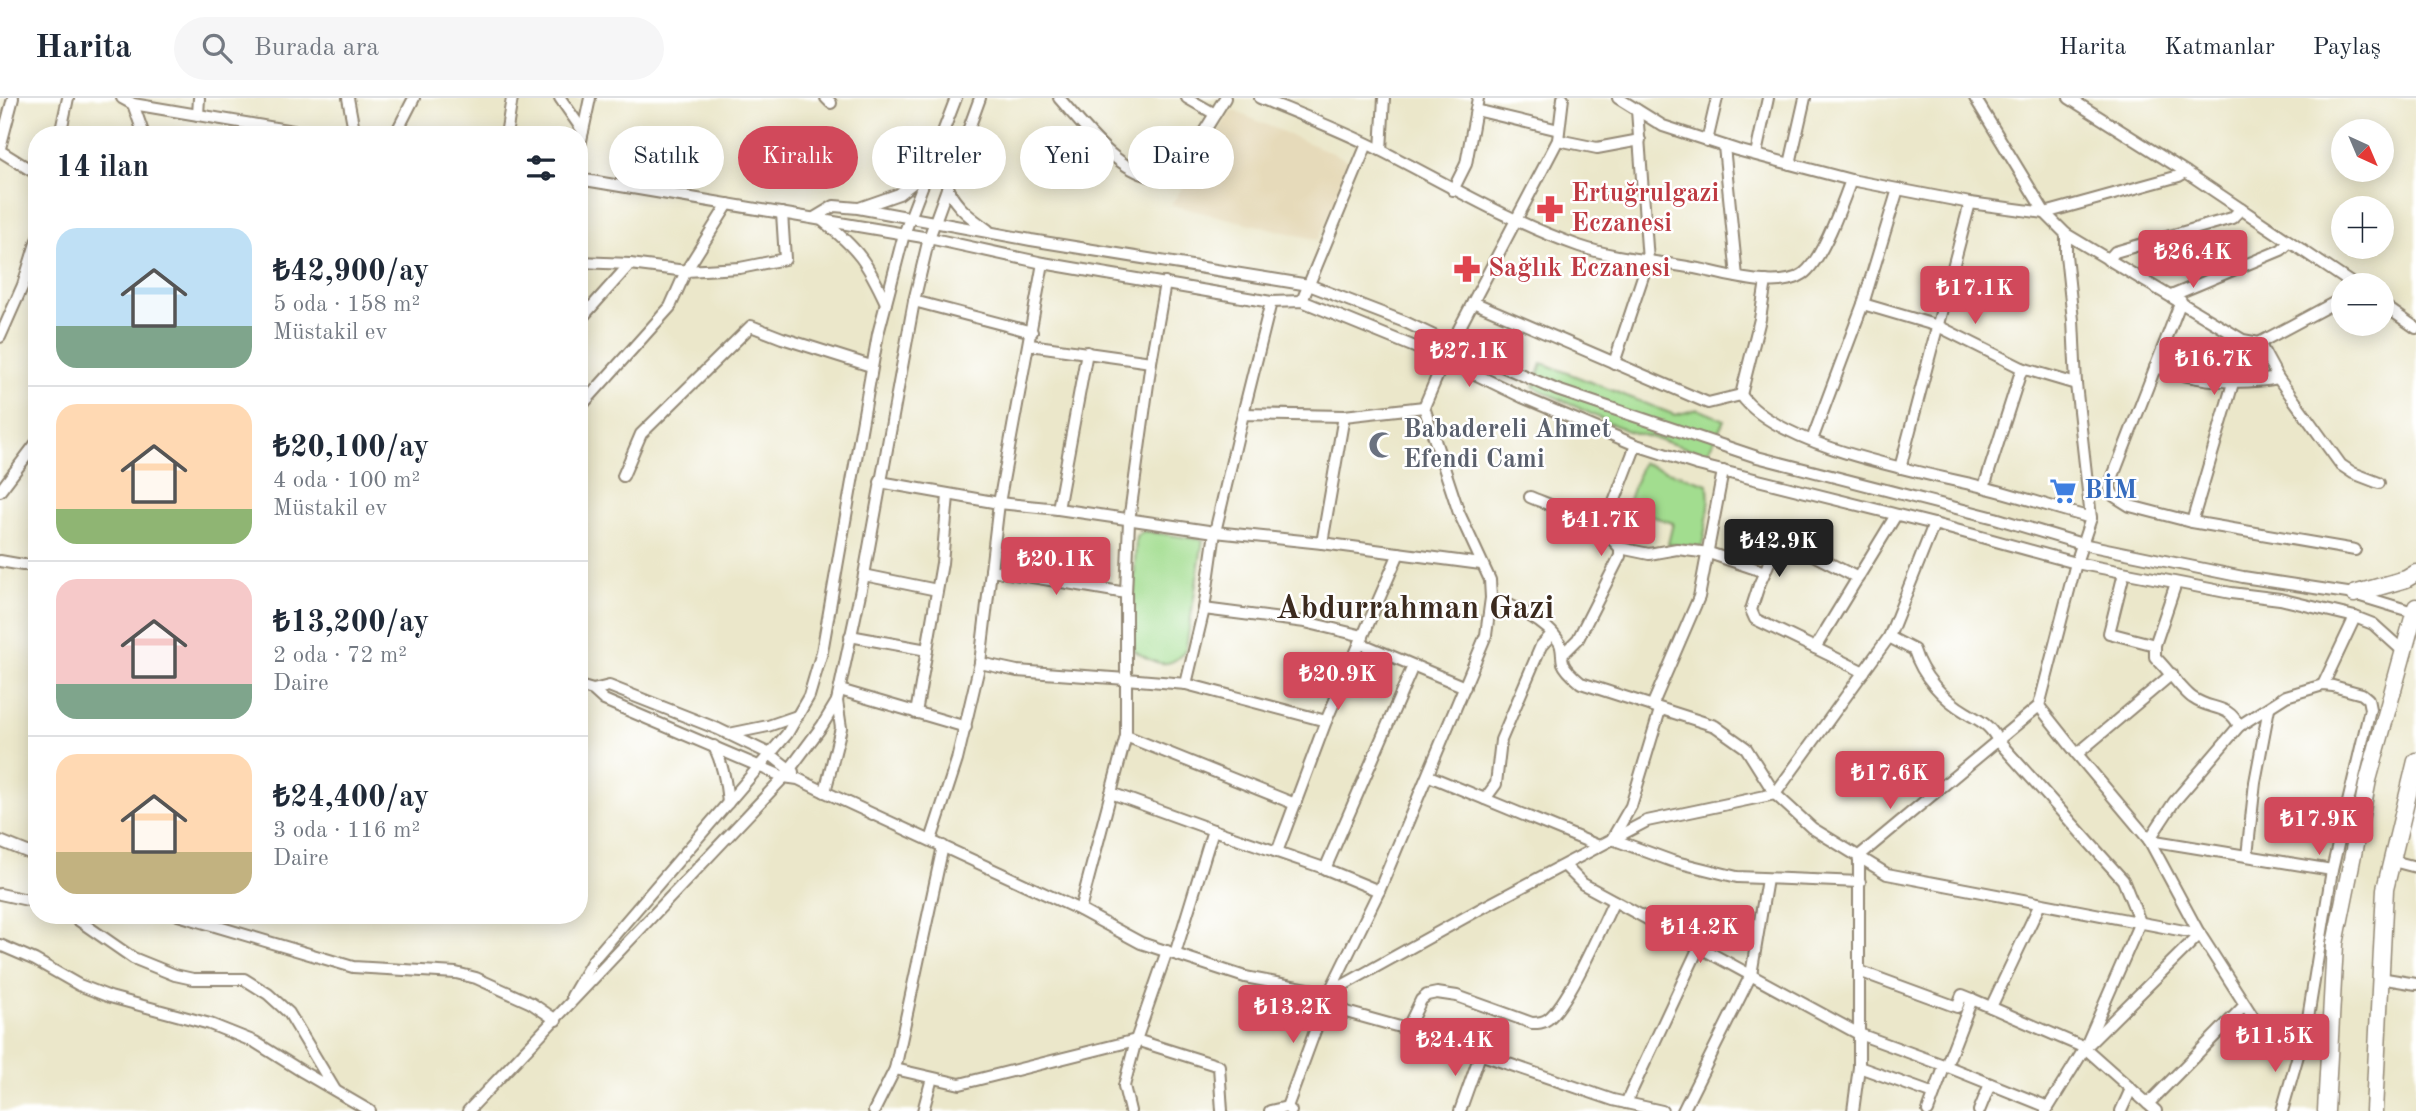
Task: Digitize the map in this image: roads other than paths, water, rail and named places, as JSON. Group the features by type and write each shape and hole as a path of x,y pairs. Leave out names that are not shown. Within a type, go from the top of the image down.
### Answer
{"highway":[{"path":"2354,594 2406,579 2416,573"},
{"path":"2326,1111 2335,944 2368,780 2410,652 2415,610"},
{"path":"2374,1111 2385,889 2411,806 2416,761"}],"street":[{"path":"13,98 0,150 28,168"},
{"path":"62,126 68,98"},
{"path":"122,98 263,126"},
{"path":"198,115 200,98"},
{"path":"348,98 353,126"},
{"path":"400,126 414,98"},
{"path":"507,126 512,98"},
{"path":"560,98 580,126"},
{"path":"584,126 590,98"},
{"path":"946,126 957,98"},
{"path":"970,126 980,98"},
{"path":"1059,98 1092,135 1128,167 1146,175 1174,180 1225,98"},
{"path":"1187,98 1215,114"},
{"path":"1260,98 1288,104 1381,150 1453,190 1578,246 1612,256 1737,277 1766,281 1796,278 1811,267 1823,246 1851,180"},
{"path":"1381,150 1384,98"},
{"path":"1453,190 1466,164 1478,98"},
{"path":"1270,1111 1289,1109 1329,993 1379,891 1486,635 1491,598 1490,580 1459,513 1424,407 1451,344 1559,135 1563,98"},
{"path":"1618,98 1663,126 1790,164 1851,180 1969,203 2045,213 2186,172"},
{"path":"1707,141 1717,98"},
{"path":"1756,154 1768,98"},
{"path":"1790,164 1805,98"},
{"path":"1975,98 2045,213 2066,234 2243,340 2259,343 2331,304"},
{"path":"2069,98 2186,172 2336,273"},
{"path":"138,102 142,126"},
{"path":"1476,110 1597,148 1640,140"},
{"path":"1614,363 1648,261 1637,110"},
{"path":"1302,301 1367,144"},
{"path":"1724,146 1737,277"},
{"path":"588,180 929,238 1043,263 1271,302 1302,301 1444,359 1522,397 1636,444 1698,465 1934,524 2076,563 2231,593 2280,599 2355,617 2373,624 2410,652"},
{"path":"858,208 900,194 906,189"},
{"path":"559,1016 593,960 787,734 810,696 822,652 871,366 904,234 922,189"},
{"path":"825,792 841,728 839,696 914,301 929,238 947,189"},
{"path":"947,189 953,201 965,214 993,234"},
{"path":"1812,440 1863,304 1898,189"},
{"path":"1899,468 1969,203"},
{"path":"588,398 670,307 687,271 727,204"},
{"path":"817,219 834,206 858,208 993,234 1309,285 1405,322 1557,390 1758,457 1995,518 2082,544 2243,577 2354,594 2415,610"},
{"path":"2108,260 2115,252 2232,218 2241,209"},
{"path":"588,262 687,271 740,268 785,259 782,213"},
{"path":"817,219 852,244 872,271 886,303"},
{"path":"1860,856 2039,706 2076,563 2091,518 2076,384 2066,234"},
{"path":"2290,242 2281,250 2176,298 2155,367 2110,489 2113,496 2122,503 2192,522 2355,550"},
{"path":"931,840 966,727 980,663 999,503 1043,263"},
{"path":"588,311 631,264"},
{"path":"0,337 28,269"},
{"path":"1741,395 1760,319 1766,281"},
{"path":"1080,910 1126,736 1129,521 1165,283"},
{"path":"914,301 1032,332"},
{"path":"1186,684 1204,609 1214,532 1271,302"},
{"path":"1473,302 1708,403 1741,395"},
{"path":"1863,304 1938,326 2022,368 2076,384"},
{"path":"2394,312 2416,328"},
{"path":"623,476 641,435 751,326 871,366"},
{"path":"2259,343 2278,378 2341,465 2379,483"},
{"path":"1030,345 1151,362"},
{"path":"1058,509 1087,352"},
{"path":"2155,367 2200,380 2233,383 2278,378"},
{"path":"1984,487 2022,368"},
{"path":"2192,522 2233,383"},
{"path":"1741,395 1750,407 1792,432 1812,440 1899,468 1984,487 2091,518"},
{"path":"1243,414 1344,416 1424,407"},
{"path":"1322,543 1344,416"},
{"path":"1603,531 1636,444"},
{"path":"0,491 28,454"},
{"path":"1612,839 1631,806 1656,708 1699,597 1723,471"},
{"path":"880,482 948,496 1058,509 1129,521 1482,564"},
{"path":"916,713 942,563 948,496"},
{"path":"1530,497 1586,520 1603,531 1620,548 1649,554 1677,549 1709,553 1765,572"},
{"path":"1815,649 1896,515"},
{"path":"1329,993 1647,821 1775,794 1889,637 1934,524"},
{"path":"1857,578 1780,538 1751,610 1755,619 1864,672"},
{"path":"1563,654 1578,639 1620,556 1620,548"},
{"path":"1277,852 1326,721 1399,553"},
{"path":"0,561 28,565"},
{"path":"991,570 1126,593"},
{"path":"2124,573 2109,633 2155,645"},
{"path":"864,575 937,590"},
{"path":"2176,583 2155,645 2155,657 2193,699 2226,710 2234,716 2239,726"},
{"path":"1491,598 1511,604 1533,617 1552,634 1559,641 1567,670 1581,683 1715,726 1746,748 1775,794 1812,828 1887,874 2200,934"},
{"path":"1204,609 1306,622 1361,640 1413,666 1465,687"},
{"path":"2323,685 2355,617"},
{"path":"1485,799 1496,784 1499,774 1500,740 1541,646 1552,634"},
{"path":"850,636 927,650"},
{"path":"1565,866 1583,884 1859,1034 1946,1065 2047,1109 2085,1048 2140,922 2123,880 1999,742 1990,727 1956,705 1930,681 1919,667 1914,650 1889,637"},
{"path":"980,663 1017,671 1186,684 1326,721"},
{"path":"1325,869 1413,666"},
{"path":"2077,754 2172,674"},
{"path":"2149,840 2174,802 2239,726 2286,696 2323,685 2362,694 2368,698 2370,705 2332,870 2306,1024 2282,1111"},
{"path":"593,691 610,686 729,734 770,754 787,772"},
{"path":"588,689 604,700 714,746 760,765 787,772 1080,910 1141,943 1245,977 1329,993 1346,1012 1407,1029 1626,1103 1662,1111"},
{"path":"839,696 966,727"},
{"path":"468,1111 787,772 822,726 839,696"},
{"path":"2039,706 2149,840 2200,934 2245,1005 2263,1028 2282,1041 2330,1047"},
{"path":"2247,856 2255,782 2269,708"},
{"path":"729,734 768,726 797,716"},
{"path":"1126,736 1295,804"},
{"path":"714,746 724,771 728,803"},
{"path":"1429,776 1599,846"},
{"path":"1111,793 1325,869 1379,891"},
{"path":"1130,1111 1124,1086 1136,1040 1171,952 1213,830"},
{"path":"1612,839 1672,861 1737,877 1860,882"},
{"path":"2149,840 2332,870"},
{"path":"0,841 28,852"},
{"path":"874,1111 895,1069 943,846"},
{"path":"1853,1111 1859,1067 1860,856"},
{"path":"2393,861 2416,867"},
{"path":"1683,1111 1751,975 1768,879"},
{"path":"0,894 28,900"},
{"path":"1407,1029 1421,1000 1427,995 1437,993 1457,996 1532,1024 1544,1022 1550,1018 1575,979 1614,901"},
{"path":"1991,1007 2040,904"},
{"path":"84,924 133,958 175,975 193,979 244,979 268,994 289,1013 337,1092"},
{"path":"208,924 353,967 456,974 475,978 559,1016"},
{"path":"2085,1048 2200,934"},
{"path":"0,946 79,985 110,997 210,1024 255,1042 370,1111"},
{"path":"1626,1103 1699,947"},
{"path":"1859,971 1957,1007 1962,995 2085,1048 2152,1107 2245,1005"},
{"path":"2380,978 2416,984"},
{"path":"1928,1111 1972,999"},
{"path":"895,1069 960,1084 1136,1040 1219,1066 1222,1111"},
{"path":"1460,1111 1480,1055"},
{"path":"1859,1067 1934,1094"},
{"path":"923,1111 932,1078"},
{"path":"1979,1111 1990,1084"},
{"path":"2122,1111 2131,1089"}],"place":[{"name":"Ertuğrulgazi Eczanesi","path":"1550,209"},
{"name":"Sağlık Eczanesi","path":"1467,269"},
{"name":"Babadereli Ahmet Efendi Cami","path":"1382,445"},
{"name":"BİM","path":"2063,491"}],"district":[{"name":"Abdurrahman Gazi","path":"1415,609"}]}
